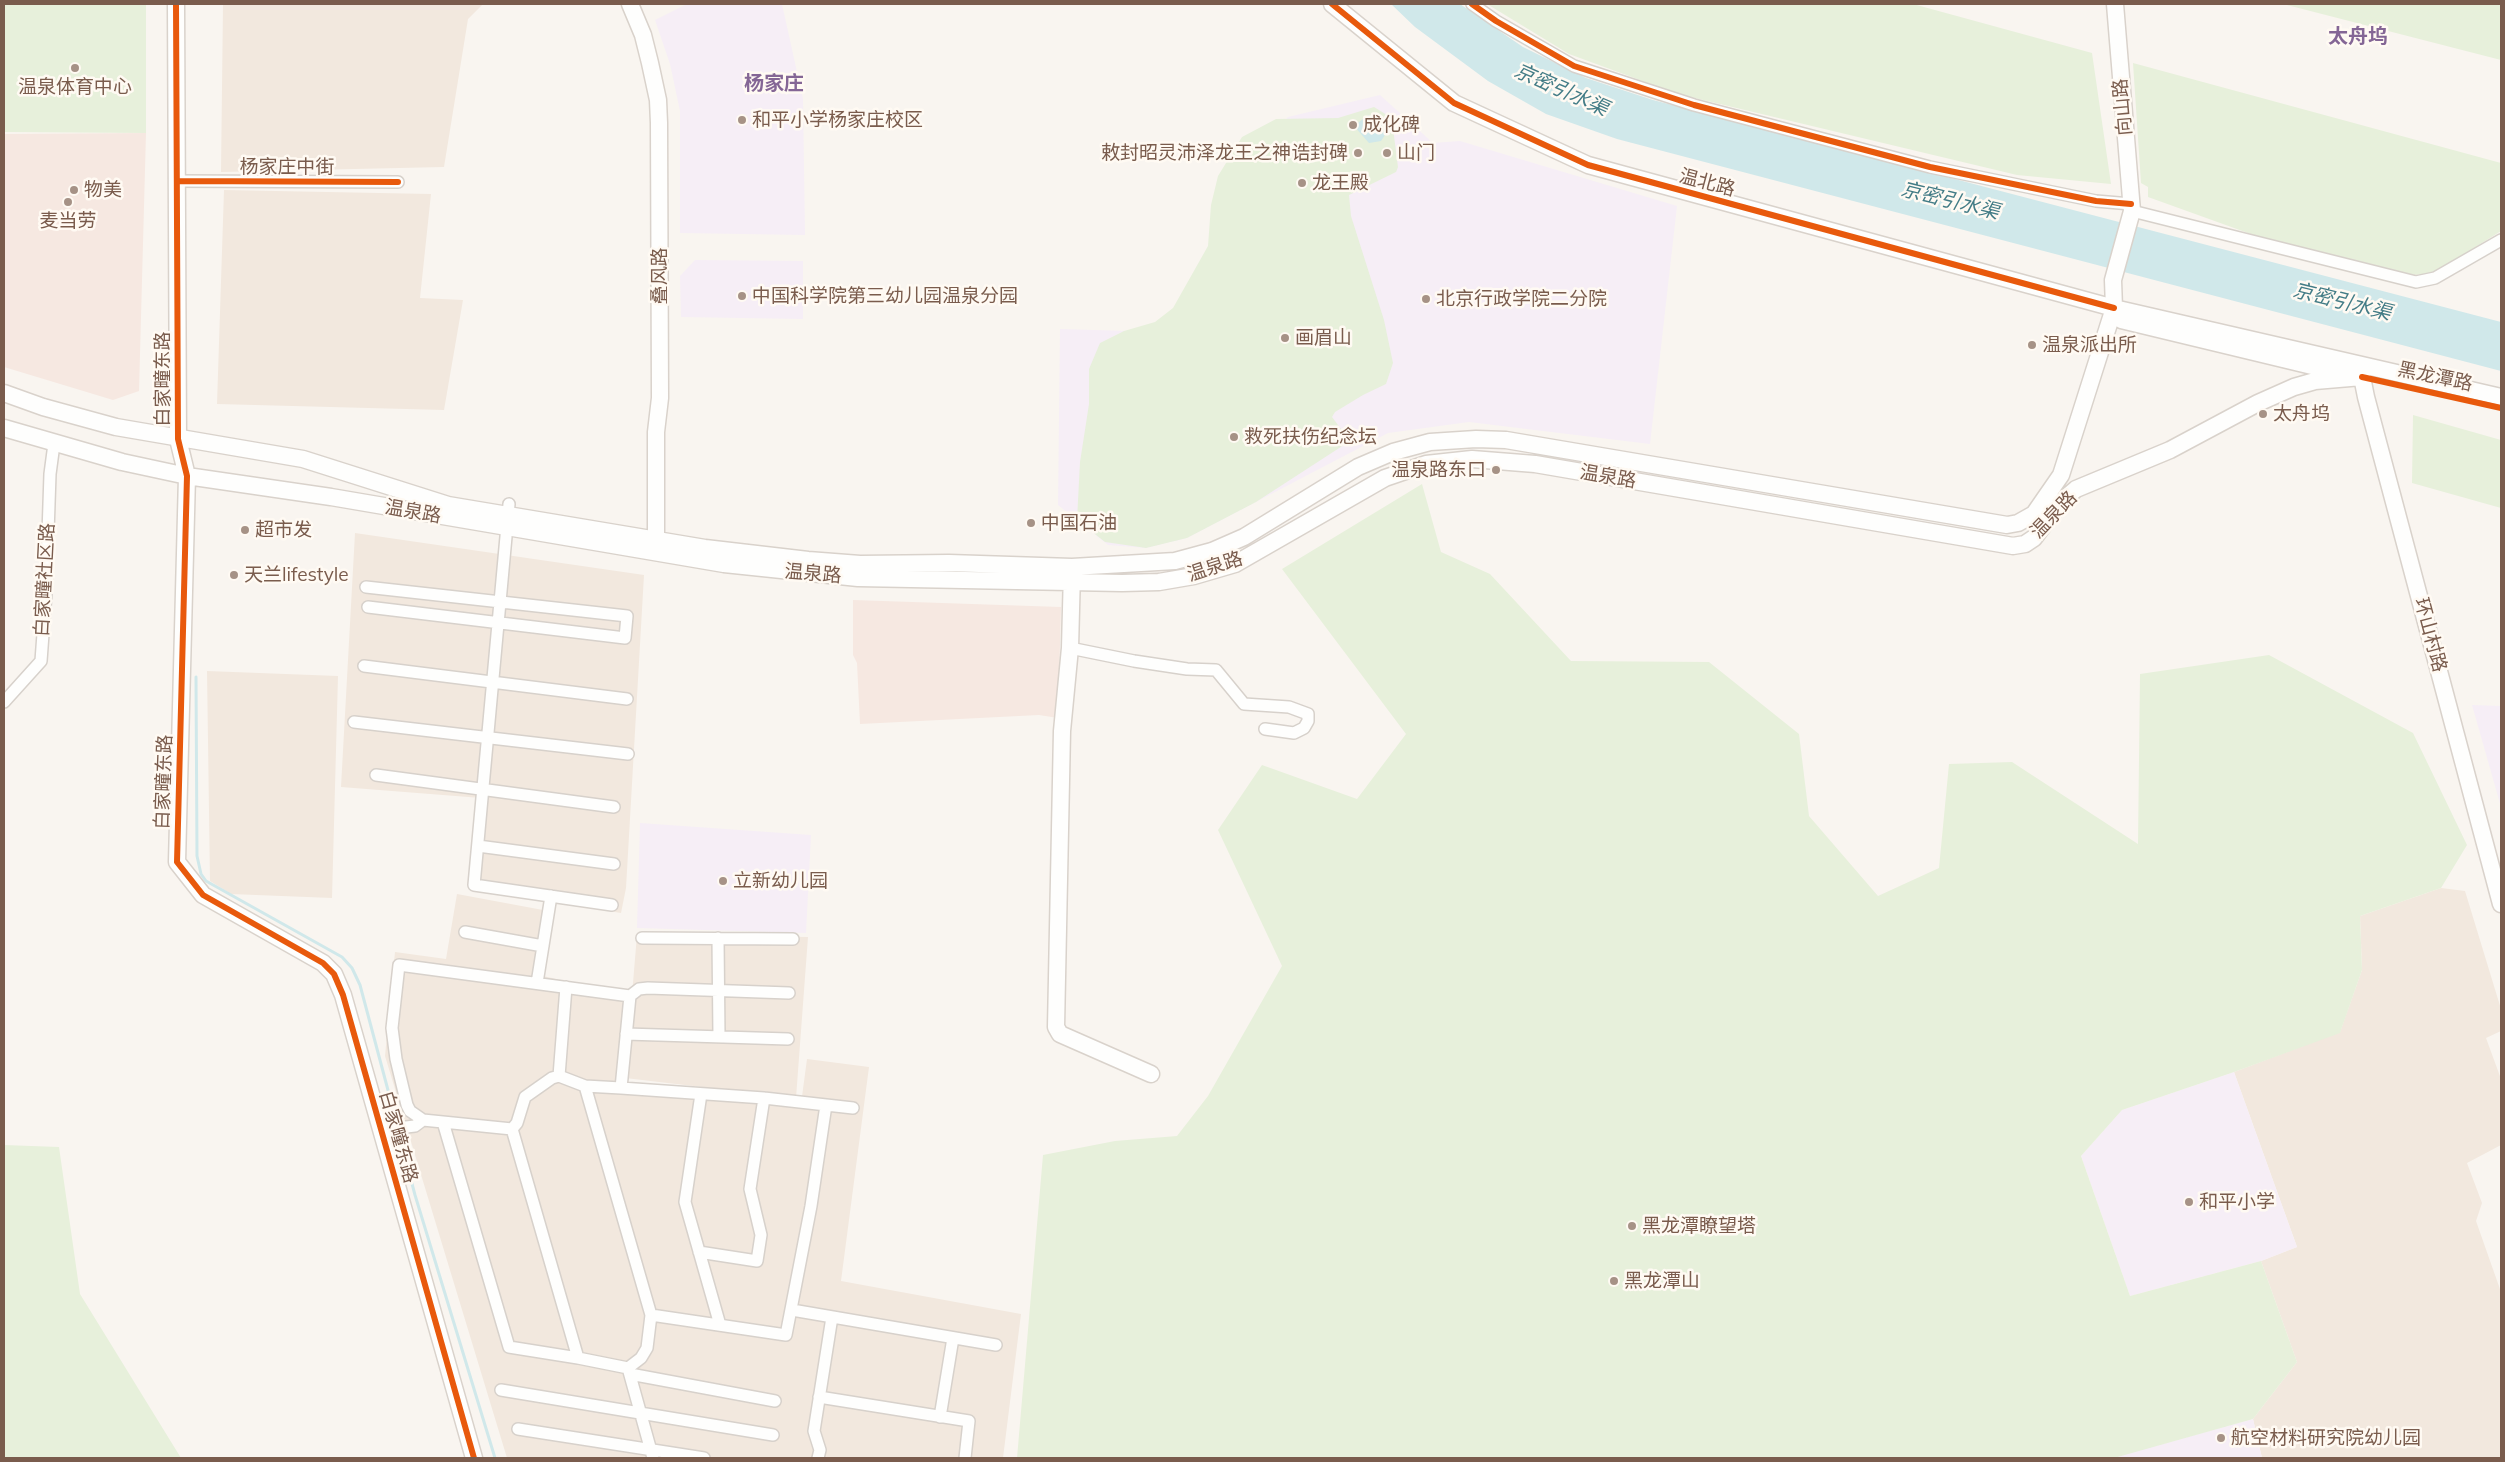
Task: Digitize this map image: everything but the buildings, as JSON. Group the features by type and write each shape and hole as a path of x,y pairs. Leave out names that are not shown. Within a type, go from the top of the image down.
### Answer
{"main road":[{"name":"白家疃东路","path":"176,4 178,439 187,476 177,862 203,895 323,963 334,974 392,1128 474,1458"},
{"name":"叠风路","path":"630,4 643,35 658,100 660,398 656,432 656,546"},
{"name":"温北路","path":"1332,4 1454,103 1588,165 2114,308"},
{"name":"向山路","path":"2114,4 2132,207"},
{"name":"温泉路","path":"1072,574 1175,561 1212,551 1268,524 1358,467 1411,446 1450,440 1506,440 1992,525 2007,526 2018,523 2034,514 2061,475 2114,308 2113,280 2132,207"},
{"name":"黑龙潭路","path":"2114,308 2501,408"},
{"name":"温泉路","path":"4,393 42,407 116,427 303,459 448,505 656,546 860,564 949,562 1159,582 1194,576 1235,564 1268,547 1385,478 1426,464 1472,459 1535,464 1991,543 2012,546 2025,544 2034,538 2062,501 2076,489 2170,450 2258,403 2315,381 2363,372"},
{"name":"黑龙潭路","path":"2363,372 2501,397"},
{"name":"环山村路","path":"2363,372 2501,904"},
{"name":"温泉路","path":"4,428 54,444 122,462 187,476 331,497 508,516"},
{"path":"1991,543 2001,542 2004,537 2002,531 1992,525"},
{"path":"1072,574 1070,648 1062,731 1056,1027 1060,1034 1151,1074"}],"street":[{"path":"1472,4 1496,21 1574,66 1694,105 1930,167 2132,207 2416,282 2435,278 2501,240"},
{"name":"杨家庄中街","path":"177,181 398,182"},
{"name":"白家疃社区路","path":"4,702 41,661 46,593 50,474 54,444"},
{"path":"508,516 474,885 612,905"},
{"path":"366,587 627,616 625,638 368,607"},
{"path":"1070,648 1187,669 1216,670 1244,704 1289,706 1308,714 1308,721 1304,728 1294,733 1265,729"},
{"path":"364,666 627,700"},
{"path":"354,722 628,754"},
{"path":"376,775 614,807"},
{"path":"478,846 614,864"},
{"path":"537,982 551,896"},
{"path":"465,932 543,946"},
{"path":"642,938 793,939"},
{"path":"718,938 719,1037"},
{"path":"512,1129 424,1120 410,1112 396,1059 392,1028 399,965 537,982 630,996 639,989 648,988 789,993"},
{"path":"559,1076 566,987"},
{"path":"621,1088 630,996"},
{"path":"626,1034 788,1039"},
{"path":"512,1129 517,1123 525,1097 552,1078 559,1076 584,1086 764,1098 853,1108"},
{"path":"584,1086 651,1315 647,1348 629,1371"},
{"path":"700,1094 685,1202 720,1325"},
{"path":"699,1252 757,1260 762,1235 750,1189 764,1098"},
{"path":"651,1315 786,1335 792,1310 826,1105"},
{"path":"392,1128 415,1126 424,1120"},
{"path":"443,1122 509,1347 578,1358 629,1371 775,1401"},
{"path":"512,1129 578,1358"},
{"path":"792,1310 996,1345"},
{"path":"818,1458 820,1450 814,1431 832,1317"},
{"path":"940,1417 953,1338"},
{"path":"629,1371 652,1453"},
{"path":"501,1390 773,1435"},
{"path":"819,1397 969,1421 965,1458"},
{"path":"518,1430 652,1453 704,1458"}],"shaded area":[{"path":"223,4 483,4 468,19 444,167 221,172"},
{"name":"和平小学杨家庄校区","path":"687,4 782,4 803,99 805,235 680,233 680,111 670,64 655,20"},
{"name":"北京行政学院二分院","path":"1380,95 1433,143 1460,141 1677,206 1650,444 1469,422 1388,433 1187,538 1146,548 1108,545 1058,505 1060,329 1162,332 1209,269 1252,151 1288,117"},
{"path":"146,133 139,391 113,400 4,367 4,134"},
{"path":"224,190 431,194 420,298 463,300 444,410 217,404"},
{"name":"中国科学院第三幼儿园温泉分园","path":"695,260 803,261 803,319 681,317 680,276"},
{"path":"355,533 644,575 626,888 621,913 470,889 481,798 341,787"},
{"path":"853,600 1061,607 1058,718 1039,715 860,724 857,663 853,655"},
{"path":"207,671 338,676 332,898 231,894 210,881"},
{"path":"2472,705 2501,706 2501,807"},
{"name":"立新幼儿园","path":"640,823 811,835 806,933 637,928"},
{"path":"2441,888 2465,891 2501,1009 2501,1031 2486,1038 2501,1079 2501,1145 2467,1163 2482,1203 2476,1221 2501,1292 2501,1458 2262,1458 2253,1419 2297,1362 2261,1261 2297,1247 2234,1072 2340,1032 2362,970 2360,916"},
{"path":"457,894 543,910 534,974 628,995 620,1085 801,1104 807,1059 869,1067 841,1281 1021,1314 1003,1458 507,1458 385,1056 395,952 446,959"},
{"path":"637,935 808,937 796,1098 625,1078"},
{"name":"和平小学","path":"2234,1072 2297,1247 2261,1261 2130,1296 2081,1156 2122,1110"},
{"name":"航空材料研究院幼儿园","path":"2253,1419 2262,1458 2114,1458 2114,1457"}],"green space":[{"name":"温泉体育中心","path":"4,4 146,4 146,133 4,132"},
{"path":"1487,4 1913,4 2092,53 2111,184 2017,175 1678,94 1569,54"},
{"path":"2283,4 2501,4 2501,60"},
{"path":"2133,63 2501,163 2501,231 2439,270 2424,275 2383,274 2334,264 2148,197 2148,187 2141,183"},
{"path":"1374,107 1387,115 1393,128 1398,167 1396,172 1349,195 1351,216 1384,320 1393,363 1386,384 1335,412 1332,417 1350,441 1256,502 1187,538 1146,548 1105,542 1077,520 1080,462 1089,404 1089,369 1100,343 1124,331 1155,322 1173,308 1208,246 1211,205 1218,176 1242,137 1276,119 1338,118"},
{"path":"2413,415 2501,440 2501,508 2412,483"},
{"path":"1422,484 1441,552 1490,574 1571,661 1709,662 1799,734 1809,816 1878,896 1939,868 1949,764 2012,762 2138,844 2140,674 2269,655 2413,733 2467,845 2441,888 2360,916 2362,970 2340,1033 2122,1110 2081,1156 2130,1296 2261,1261 2297,1362 2253,1419 2114,1458 1017,1458 1043,1155 1115,1141 1177,1136 1208,1096 1282,966 1218,830 1262,765 1357,799 1406,734 1282,569"},
{"path":"4,1145 59,1147 80,1294 181,1458 4,1458"}],"water":[{"name":"京密引水渠","path":"1391,4 1460,4 1523,47 1586,78 1653,100 2501,322 2501,371 1617,139 1546,114 1488,81 1415,27"},
{"path":"1368,115 1380,120 1385,135 1381,141 1369,143 1354,126"}],"waterway":[{"path":"196,677 197,856 201,874 206,881 342,957 352,968 360,985 397,1124"},
{"path":"398,1131 415,1195 495,1458"}],"cycle path":[{"path":"176,4 178,439 187,476 177,862 203,895 323,963 334,974 343,995 474,1458"},
{"path":"1332,4 1454,103 1588,165 2114,308"},
{"path":"1472,4 1496,21 1574,66 1694,105 1930,167 2096,201 2131,204"},
{"path":"177,181 398,182"},
{"path":"2362,377 2501,408"}],"place":[{"name":"温泉体育中心","path":"75,68"},
{"name":"和平小学杨家庄校区","path":"742,120"},
{"name":"成化碑","path":"1353,125"},
{"name":"敕封昭灵沛泽龙王之神诰封碑","path":"1358,153"},
{"name":"山门","path":"1387,153"},
{"name":"龙王殿","path":"1302,183"},
{"name":"物美","path":"74,190"},
{"name":"麦当劳","path":"68,202"},
{"name":"中国科学院第三幼儿园温泉分园","path":"742,296"},
{"name":"北京行政学院二分院","path":"1426,299"},
{"name":"画眉山","path":"1285,338"},
{"name":"温泉派出所","path":"2032,345"},
{"name":"太舟坞","path":"2263,414"},
{"name":"救死扶伤纪念坛","path":"1234,437"},
{"name":"温泉路东口","path":"1496,470"},
{"name":"中国石油","path":"1031,523"},
{"name":"超市发","path":"245,530"},
{"name":"天兰lifestyle","path":"234,575"},
{"name":"立新幼儿园","path":"723,881"},
{"name":"和平小学","path":"2189,1202"},
{"name":"黑龙潭瞭望塔","path":"1632,1226"},
{"name":"黑龙潭山","path":"1614,1281"},
{"name":"航空材料研究院幼儿园","path":"2221,1438"}],"district":[{"name":"太舟坞","path":"2358,37"},
{"name":"杨家庄","path":"774,84"}]}
